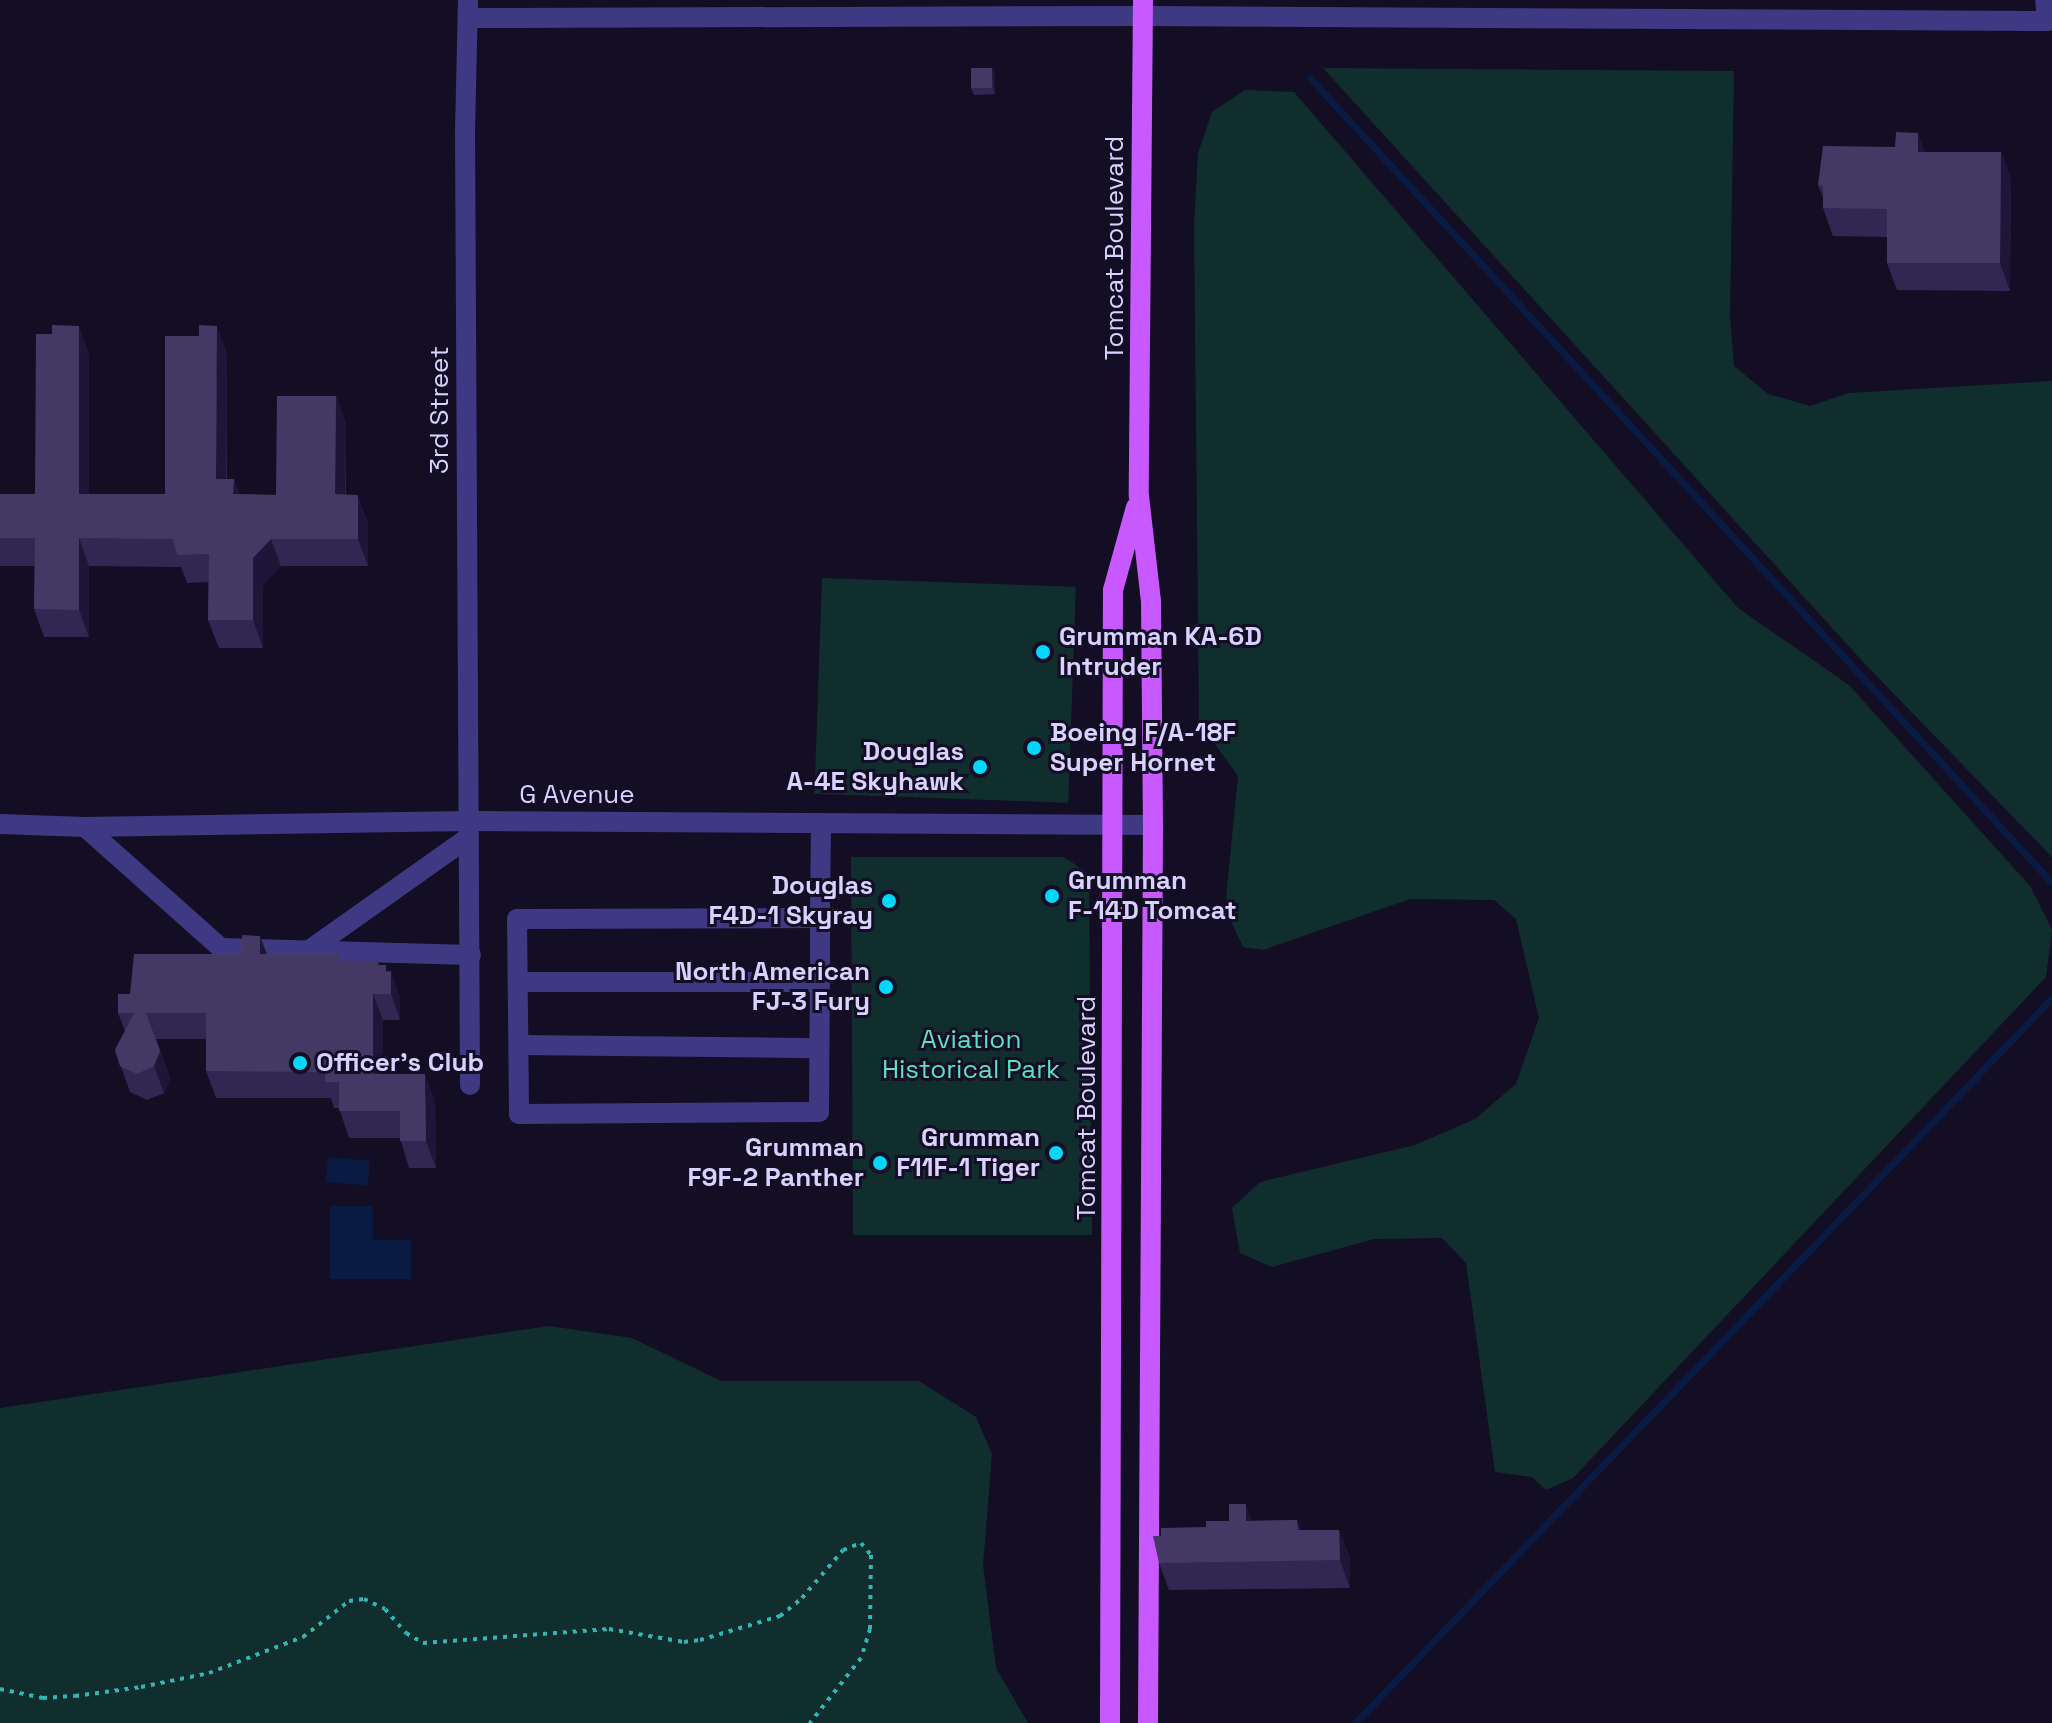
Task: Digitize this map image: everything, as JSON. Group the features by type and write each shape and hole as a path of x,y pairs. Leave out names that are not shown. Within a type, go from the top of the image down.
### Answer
{"main road":[{"name":"Tomcat Boulevard","path":"1143,8 1139,496 1151,601 1153,825 1148,1723"},
{"name":"Tomcat Boulevard","path":"1110,1723 1115,825 1113,590 1139,496"}],"street":[{"path":"468,9 1143,8 2047,21 2045,0"},
{"name":"3rd Street","path":"468,9 465,129 470,1085"},
{"path":"820,918 517,919 519,1114 819,1112 821,823"},
{"name":"G Avenue","path":"0,824 468,829 821,823 1153,825"},
{"path":"85,827 221,948 471,955"},
{"path":"308,951 468,829"},
{"path":"518,982 820,982"},
{"path":"519,1045 819,1048"}],"path":[{"path":"0,1689 43,1698 75,1696 209,1673 303,1637 349,1601 364,1599 385,1609 406,1633 423,1643 609,1629 684,1642 700,1640 780,1616 802,1598 843,1550 861,1543 871,1555 870,1629 861,1658 810,1723"}],"green space":[{"path":"1323,68 1734,71 1730,317 1734,366 1768,394 1810,406 1849,393 2052,381 2052,857 1864,663"},
{"path":"1245,90 1294,92 1738,608 1849,685 2030,886 2052,930 2046,977 1573,1478 1546,1490 1532,1477 1495,1472 1466,1263 1442,1238 1374,1239 1272,1267 1240,1253 1232,1208 1260,1182 1415,1145 1475,1119 1516,1084 1539,1018 1516,919 1494,900 1410,899 1263,950 1243,947 1225,908 1238,776 1199,722 1194,225 1198,153 1212,112"},
{"path":"822,578 1076,587 1068,803 814,794"},
{"name":"Aviation Historical Park","path":"851,857 1064,857 1089,874 1092,1235 853,1235"},
{"path":"549,1326 632,1338 721,1381 919,1381 976,1417 992,1454 983,1565 996,1668 1028,1723 0,1723 0,1408"}],"water":[{"path":"328,1157 370,1161 368,1186 326,1182"},
{"path":"330,1206 373,1206 373,1240 411,1240 411,1279 330,1279"}],"building":[{"path":"971,68 992,68 992,88 971,88"},
{"path":"1896,132 1918,133 1918,152 2001,152 2000,263 1887,263 1887,209 1823,208 1823,186 1818,185 1823,146 1895,147"},
{"path":"52,325 79,326 79,494 165,494 165,336 199,336 199,325 217,326 216,479 234,479 233,494 276,495 277,396 336,396 335,494 358,495 358,539 271,539 253,558 253,620 208,620 209,554 177,555 173,539 79,538 79,610 34,609 35,538 0,538 0,494 35,494 36,334 52,334"},
{"name":"Officer's Club","path":"242,935 260,936 260,954 340,954 340,961 378,961 378,965 386,965 386,972 391,971 391,994 373,994 373,1074 425,1074 426,1141 400,1141 400,1111 339,1111 339,1082 325,1082 325,1072 206,1071 206,1013 146,1013 160,1051 154,1066 137,1074 120,1066 115,1050 134,1013 118,1013 118,994 130,994 134,954 242,954"},
{"path":"1229,1504 1246,1504 1246,1521 1297,1520 1297,1530 1339,1530 1340,1560 1159,1563 1153,1536 1161,1536 1161,1528 1206,1527 1206,1521 1229,1521"}],"waterway":[{"path":"1310,78 2052,883"},
{"path":"1355,1723 2052,998"}],"place":[{"name":"Grumman KA-6D Intruder","path":"1043,652"},
{"name":"Boeing F/A-18F Super Hornet","path":"1034,748"},
{"name":"Douglas A-4E Skyhawk","path":"980,767"},
{"name":"Grumman F-14D Tomcat","path":"1052,896"},
{"name":"Douglas F4D-1 Skyray","path":"889,901"},
{"name":"North American FJ-3 Fury","path":"886,987"},
{"name":"Officer's Club","path":"300,1063"},
{"name":"Grumman F11F-1 Tiger","path":"1056,1153"},
{"name":"Grumman F9F-2 Panther","path":"880,1163"}]}
